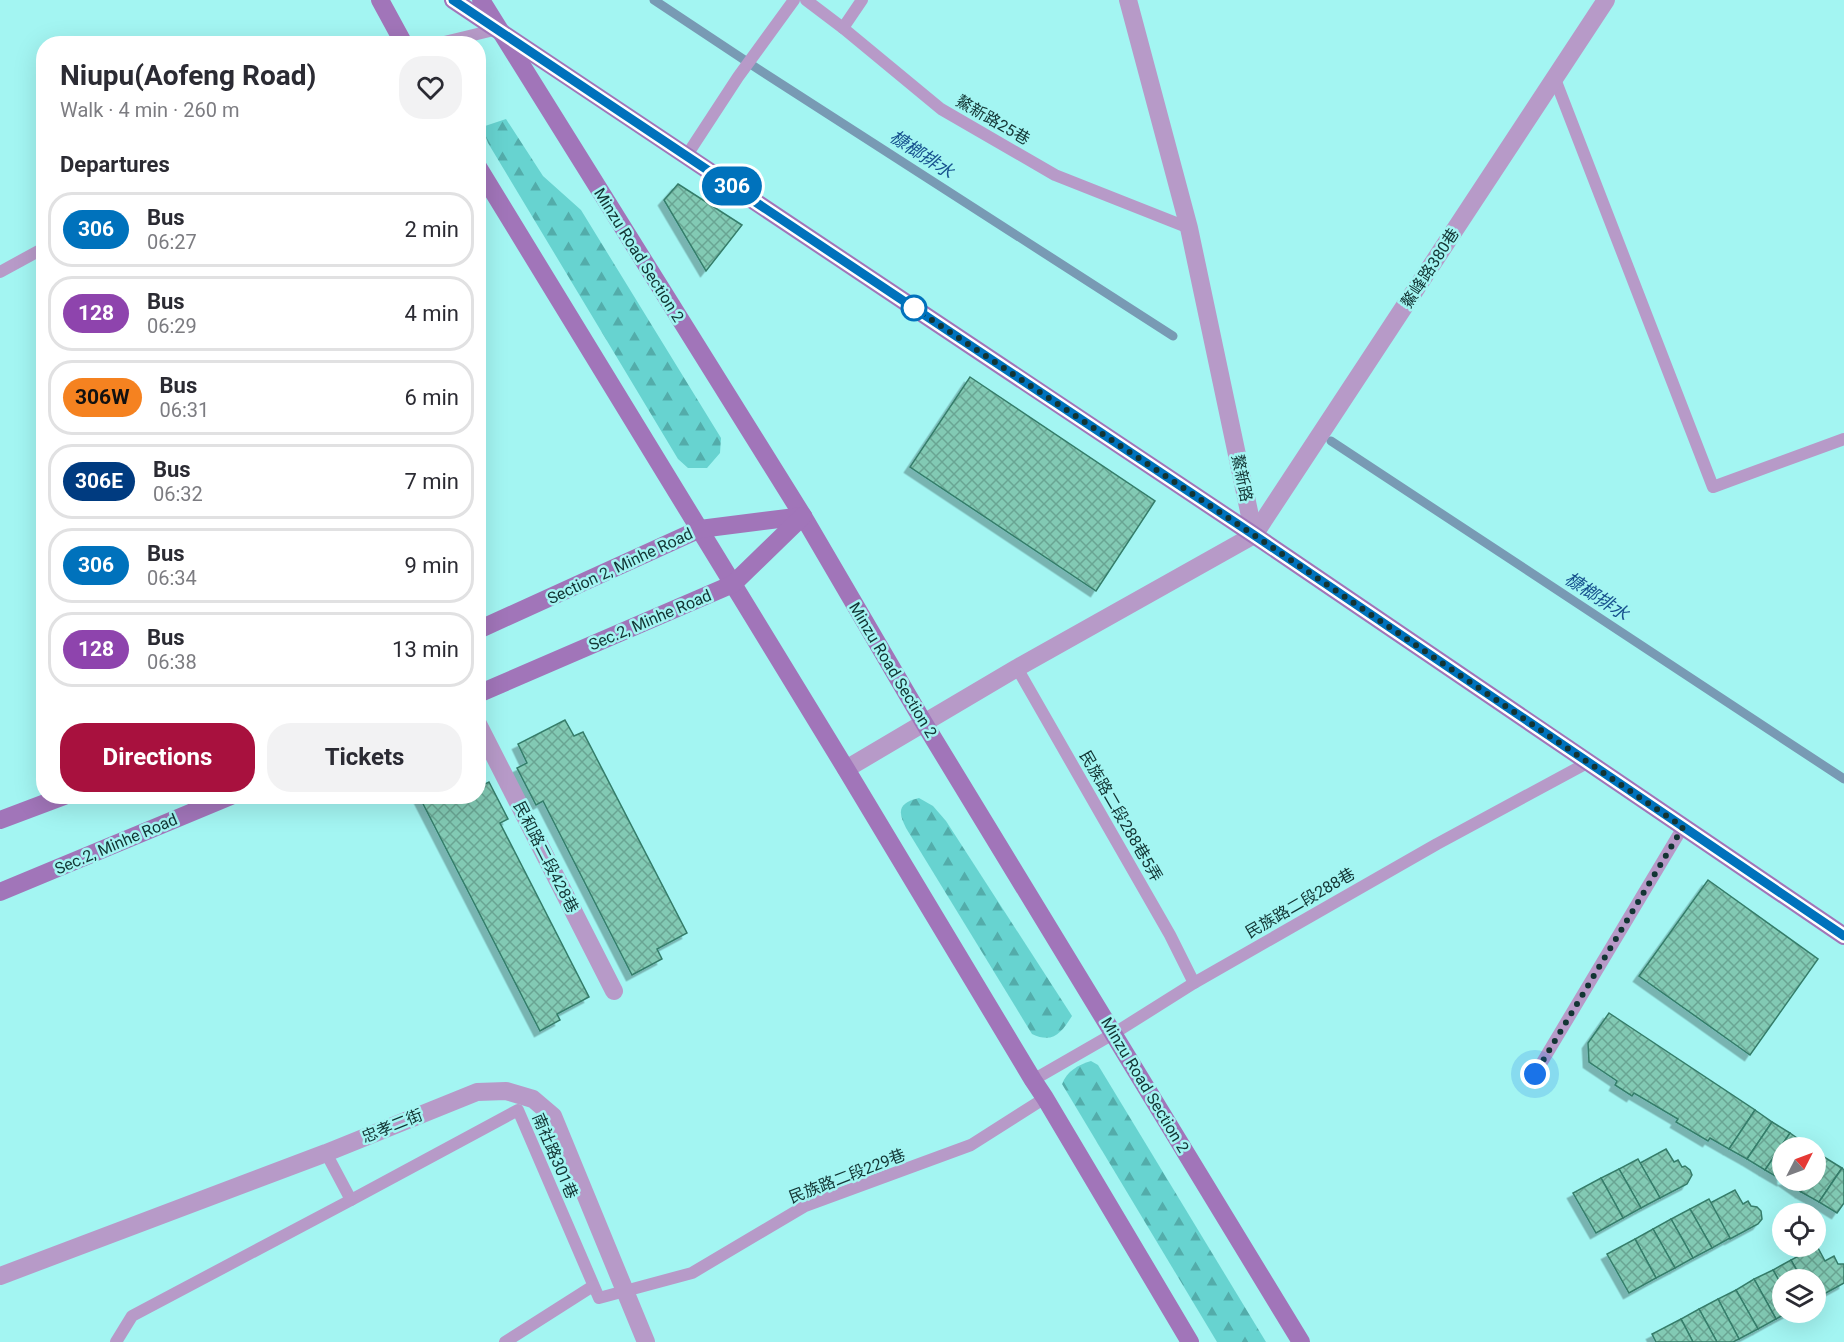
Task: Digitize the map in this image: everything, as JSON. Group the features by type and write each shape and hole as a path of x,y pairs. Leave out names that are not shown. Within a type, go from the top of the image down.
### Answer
{"street":[{"path":"380,0 400,36"},
{"path":"453,0 1254,535 1844,936"},
{"name":"Minzu Road Section 2","path":"481,0 803,516 924,723 1301,1342"},
{"name":"鰲新路","path":"1128,0 1189,228 1254,535"},
{"name":"鰲峰路380巷","path":"1254,535 1606,0"},
{"path":"486,180 846,769 1190,1342"},
{"name":"Section 2, Minhe Road","path":"486,626 700,529 803,516"},
{"name":"Sec.2, Minhe Road","path":"486,691 733,584 803,516"},
{"path":"846,769 1017,668 1254,535"},
{"name":"民和路二段428巷","path":"486,740 614,991"},
{"path":"0,820 43,804"},
{"name":"Sec.2, Minhe Road","path":"0,892 212,804"},
{"name":"忠孝二街","path":"0,1276 326,1153 477,1092 506,1091 533,1100 553,1116 646,1342"}],"lane":[{"path":"687,155 738,77 794,0"},
{"name":"鰲新路25巷","path":"806,0 941,109 1056,176 1189,228"},
{"path":"843,28 862,0"},
{"path":"467,36 498,28"},
{"path":"1555,79 1713,487 1844,439"},
{"path":"0,272 36,252"},
{"name":"民族路二段288巷5弄","path":"1017,668 1170,935 1194,983"},
{"name":"民族路二段288巷","path":"1033,1080 1113,1034 1194,983 1437,844 1587,763"},
{"path":"1535,1074 1683,827"},
{"name":"民族路二段229巷","path":"625,1291 692,1273 805,1206 971,1145 1045,1098"},
{"name":"南社路301巷","path":"116,1342 132,1316 518,1110 593,1286"},
{"path":"326,1153 351,1200"},
{"path":"505,1342 593,1286 599,1298 625,1291"}],"green space":[{"path":"506,119 543,176 581,210 721,438 720,453 707,468 688,468 678,459 488,143 486,126"},
{"path":"919,798 933,806 946,821 1072,1016 1056,1035 1046,1038 1032,1034 906,828 901,816 902,808 907,802"},
{"path":"1091,1061 1098,1065 1266,1342 1217,1342 1062,1084 1074,1069"}],"building":[{"path":"678,184 742,225 706,271 664,200"},
{"path":"970,377 1155,501 1096,591 910,467"},
{"path":"565,720 574,736 583,732 687,933 657,949 662,959 632,975 543,801 536,805 517,768 527,763 518,744"},
{"path":"489,782 508,819 500,823 589,997 557,1014 560,1020 540,1031 423,804 486,804 486,784"},
{"path":"1708,880 1818,959 1750,1055 1639,976"},
{"path":"1609,1013 1755,1110 1729,1149 1710,1138 1708,1141 1676,1122 1678,1119 1634,1093 1632,1096 1615,1085 1617,1081 1589,1062 1588,1043"},
{"path":"1755,1110 1772,1122 1747,1159 1729,1149"},
{"path":"1772,1122 1790,1133 1787,1137 1772,1137 1772,1160 1765,1170 1747,1159"},
{"path":"1666,1149 1674,1162 1678,1160 1682,1167 1685,1166 1690,1170 1692,1175 1687,1184 1660,1198 1640,1163"},
{"path":"1826,1158 1842,1168 1819,1202 1801,1192 1826,1191"},
{"path":"1638,1159 1660,1198 1641,1208 1619,1169"},
{"path":"1772,1160 1772,1174 1765,1170"},
{"path":"1842,1168 1844,1170 1844,1203 1837,1213 1826,1206 1826,1203 1819,1202"},
{"path":"1619,1169 1641,1208 1623,1218 1601,1178"},
{"path":"1601,1178 1623,1218 1596,1233 1573,1193"},
{"path":"1735,1190 1743,1204 1748,1201 1751,1206 1761,1211 1762,1219 1758,1224 1730,1239 1710,1203"},
{"path":"1709,1199 1730,1238 1712,1248 1690,1209"},
{"path":"1690,1209 1712,1248 1693,1258 1671,1219"},
{"path":"1671,1219 1693,1258 1675,1268 1653,1229"},
{"path":"1653,1229 1675,1268 1656,1278 1635,1239"},
{"path":"1635,1239 1656,1278 1629,1293 1607,1254"},
{"path":"1834,1256 1838,1264 1844,1264 1844,1283 1826,1293 1826,1269 1796,1269 1791,1260 1797,1257 1823,1257 1825,1261"},
{"path":"1791,1260 1796,1269 1775,1269"},
{"path":"1772,1270 1772,1312 1754,1279"},
{"path":"1754,1279 1772,1312 1772,1321 1758,1329 1736,1290"},
{"path":"1736,1290 1758,1329 1739,1339 1718,1299"},
{"path":"1718,1299 1739,1339 1733,1342 1717,1342 1699,1309"},
{"path":"1699,1309 1717,1342 1693,1342 1681,1319"},
{"path":"1681,1319 1693,1342 1656,1342 1652,1334"}],"waterway":[{"name":"槺榔排水","path":"654,0 1173,336"},
{"name":"槺榔排水","path":"1331,441 1844,779"}],"bus line":[{"name":"306","path":"453,0 1254,535 1844,936"}],"route":[{"path":"914,308 1254,535 1683,827 1535,1074"}]}
